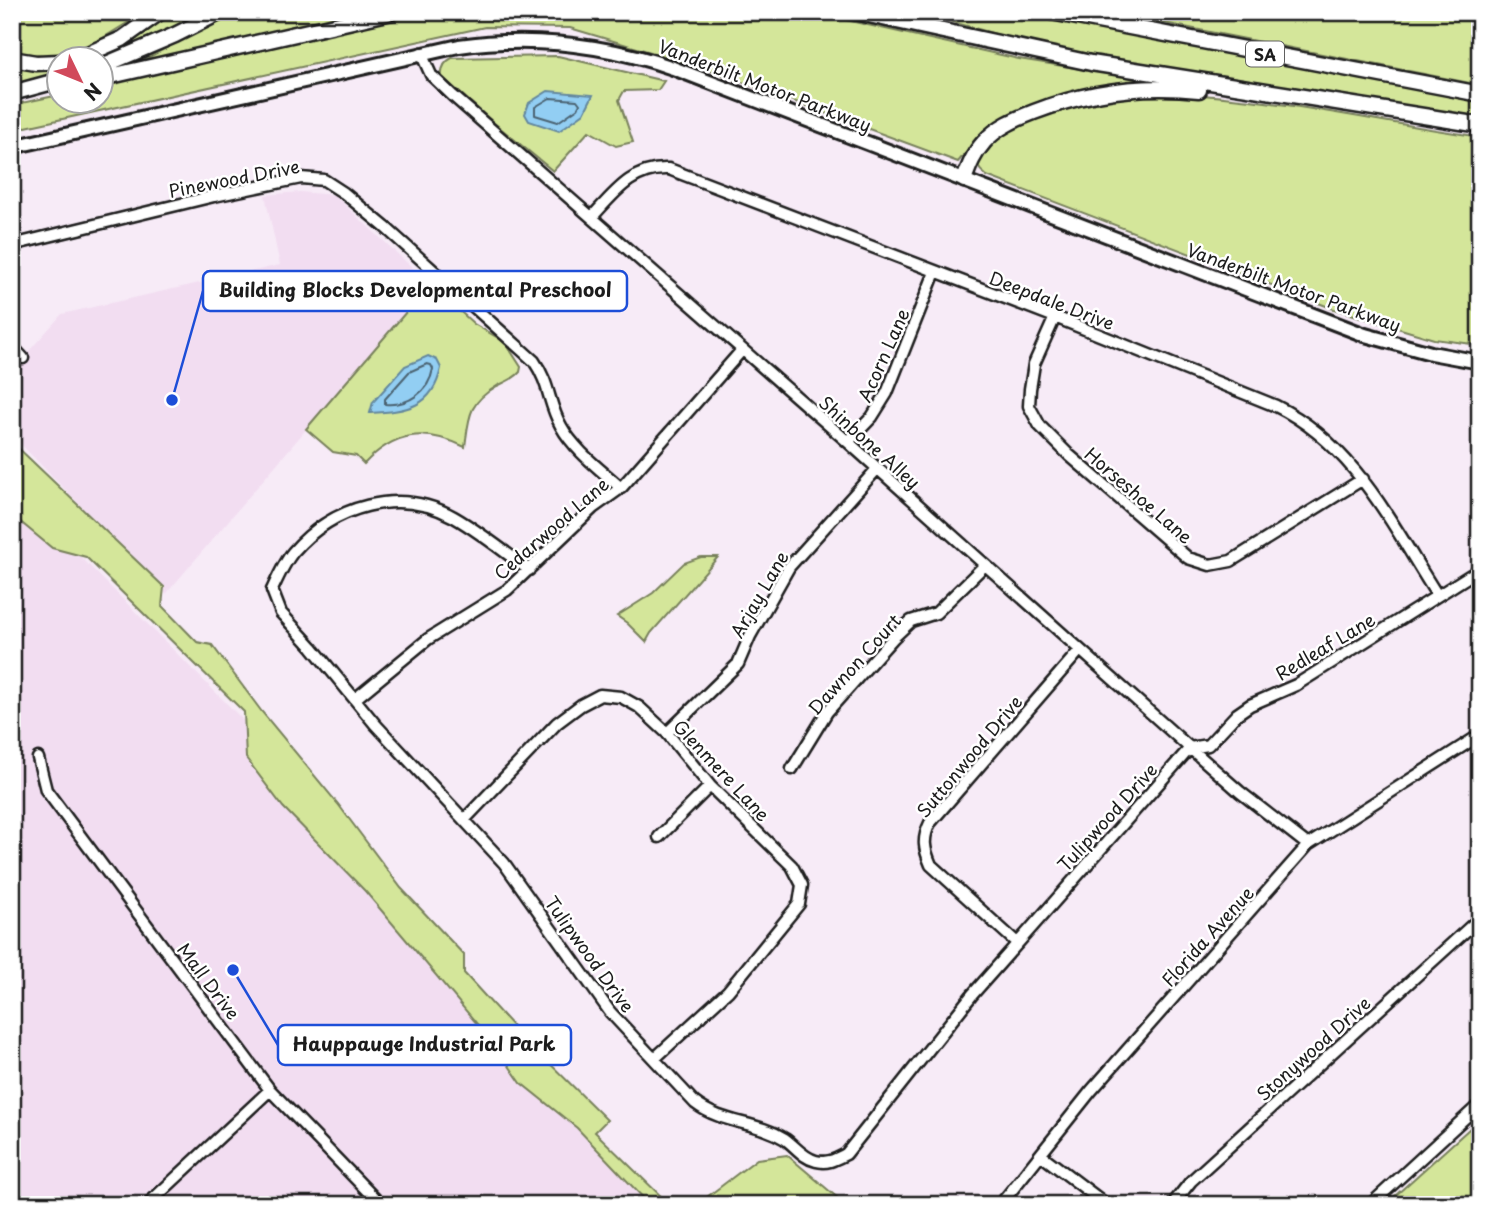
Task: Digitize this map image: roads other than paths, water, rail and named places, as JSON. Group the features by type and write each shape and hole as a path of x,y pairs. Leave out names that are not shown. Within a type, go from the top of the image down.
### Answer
{"highway":[{"path":"106,46 122,39 160,12"},
{"path":"116,60 176,35 221,12"},
{"path":"116,75 392,12"},
{"name":"SA","path":"855,12 1064,58 1480,125"},
{"name":"SA","path":"1051,12 1480,94"},
{"path":"12,59 46,63"},
{"path":"12,93 46,84"},
{"path":"12,93 46,88"},
{"path":"964,180 979,149 999,129 1042,109 1097,93 1153,88 1191,89 1258,99 1325,101"}],"main road":[{"name":"Vanderbilt Motor Parkway","path":"12,147 421,53 477,43 569,43 624,53 674,68 1365,335 1421,351 1480,362"}],"street":[{"name":"Shinbone Alley","path":"421,53 427,69 444,88 848,442 1189,748 1308,845"},
{"name":"Deepdale Drive","path":"592,216 622,183 655,168 669,169 1055,317 1296,416 1325,438 1363,479 1437,595"},
{"name":"Pinewood Drive","path":"12,245 301,178 324,180 384,227 534,361 545,376 561,427 575,446 621,488"},
{"name":"Acorn Lane","path":"848,442 872,416 887,393 934,272"},
{"name":"Horseshoe Lane","path":"1055,317 1034,364 1030,389 1030,406 1040,426 1069,455 1188,558 1210,565 1231,561 1363,479"},
{"path":"12,346 23,358"},
{"name":"Cedarwood Lane","path":"355,699 428,639 507,590 593,508 621,488 741,350"},
{"name":"Arjay Lane","path":"667,733 738,664 750,636 789,568 877,469"},
{"name":"Tulipwood Drive","path":"529,570 453,516 416,503 383,502 333,517 314,531 293,552 272,590 281,613 375,724 504,863 610,1013 695,1103 709,1114 760,1127 785,1139 806,1157 817,1161 832,1162 846,1154 972,995 1189,748"},
{"name":"Dawnon Court","path":"792,769 827,712 894,637 911,621 936,613 984,566"},
{"name":"Redleaf Lane","path":"1189,748 1208,745 1237,714 1250,705 1296,685 1480,569"},
{"name":"Suttonwood Drive","path":"1017,942 931,865 925,851 924,835 930,823 1080,650"},
{"name":"Glenmere Lane","path":"464,819 557,723 600,695 621,697 639,707 667,733 710,786 792,866 802,885 799,904 727,991 654,1059"},
{"name":"Florida Avenue","path":"1000,1205 1091,1091 1308,845 1480,735"},
{"name":"Mall Drive","path":"38,758 46,790 270,1090 381,1205"},
{"path":"659,837 710,786"},
{"name":"Stonywood Drive","path":"1172,1205 1191,1181 1480,918"},
{"path":"147,1205 270,1090"},
{"path":"1370,1205 1480,1104"},
{"path":"1041,1155 1107,1205"}],"water":[{"path":"548,91 593,95 584,113 559,131 529,121 525,114 529,103"},
{"path":"428,356 437,360 441,368 432,392 425,399 416,405 395,411 370,413 373,402 405,366"}],"place":[{"name":"Building Blocks Developmental Preschool","path":"172,400"},
{"name":"Hauppauge Industrial Park","path":"233,970"}]}
